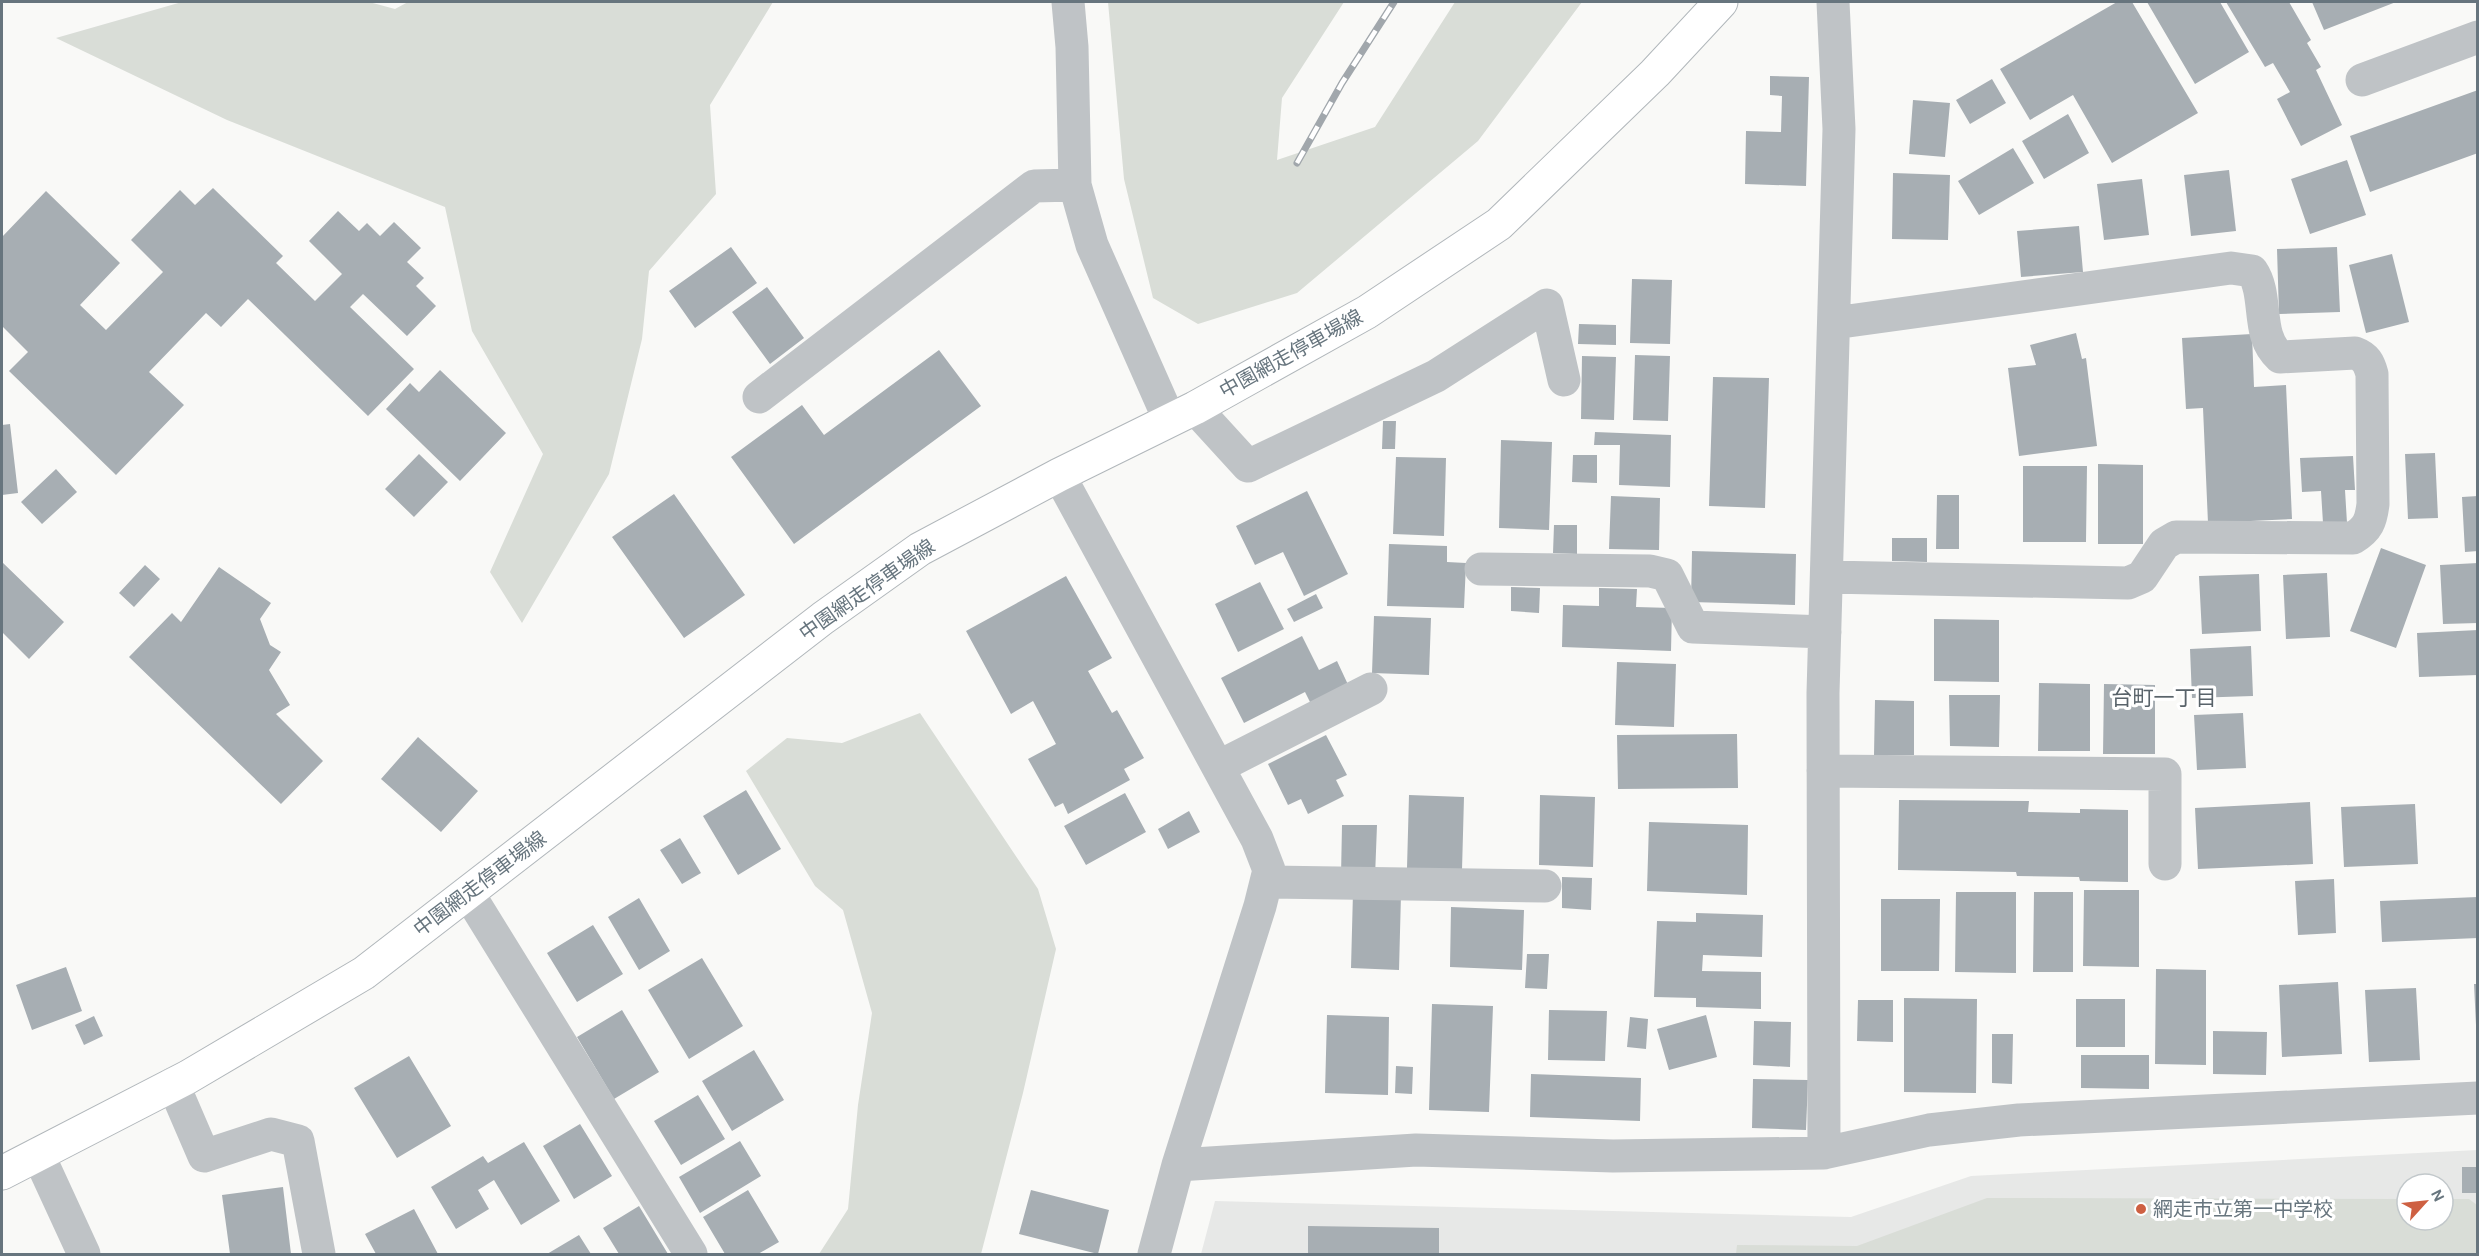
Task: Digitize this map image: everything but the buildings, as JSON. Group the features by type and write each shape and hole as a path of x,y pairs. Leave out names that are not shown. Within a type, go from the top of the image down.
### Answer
{"main road":[{"name":"中園網走停車場線","path":"14,1161 173,1084 364,973 823,618 920,549 1182,413 1367,312 1499,224 1655,73 1721,2"}],"street":[{"path":"1068,2 1072,47 1075,185 1092,245 1182,413 1248,466 1436,376 1547,305 1564,380"},
{"path":"1824,1153 1825,632 1839,129 1833,2"},
{"path":"2362,80 2478,37"},
{"path":"759,397 1034,186 1075,185"},
{"path":"1827,577 2128,583 2142,577 2164,544 2176,537 2353,538 2363,532 2370,522 2373,504 2372,374 2370,365 2364,357 2355,353 2280,357 2270,346 2266,336 2258,279 2252,271 2231,268 1833,323"},
{"path":"1059,475 1218,767 1265,856 1269,870 1178,1165 1154,1254"},
{"path":"1481,569 1650,572 1667,575 1693,627 1825,632"},
{"path":"1218,767 1371,689"},
{"path":"1823,771 2165,774 2165,864"},
{"path":"1266,882 1545,886"},
{"path":"468,893 692,1254"},
{"path":"173,1084 204,1156 272,1134 298,1141 319,1254"},
{"path":"1178,1165 1416,1150 1613,1156 1824,1153 1929,1130 2019,1120 2478,1098"},
{"path":"14,1161 84,1254"}],"shaded area":[{"path":"182,2 369,2 395,9 408,2 773,2 710,105 716,194 649,271 642,339 609,474 522,623 490,572 543,454 472,331 445,207 227,120 56,38"},
{"path":"1108,2 1344,2 1282,98 1277,160 1375,127 1455,2 1582,2 1478,141 1297,293 1198,324 1153,298 1124,179"},
{"path":"920,713 1038,889 1056,949 1023,1093 981,1254 819,1254 848,1209 858,1105 872,1013 843,910 815,886 746,771 787,738 842,743"},
{"name":"網走市立第一中学校","path":"2477,1150 2477,1254 1201,1254 1215,1201 1851,1217 1971,1176"},
{"path":"1987,1198 2395,1199 2395,1232 2455,1232 2455,1199 2469,1199 2477,1205 2477,1254 1736,1254 1737,1245 1857,1246"}],"railway":[{"path":"1297,163 1342,83 1394,2"}],"place":[{"name":"網走市立第一中学校","path":"2141,1209"}],"district":[{"name":"台町一丁目","path":"2164,698"}]}
